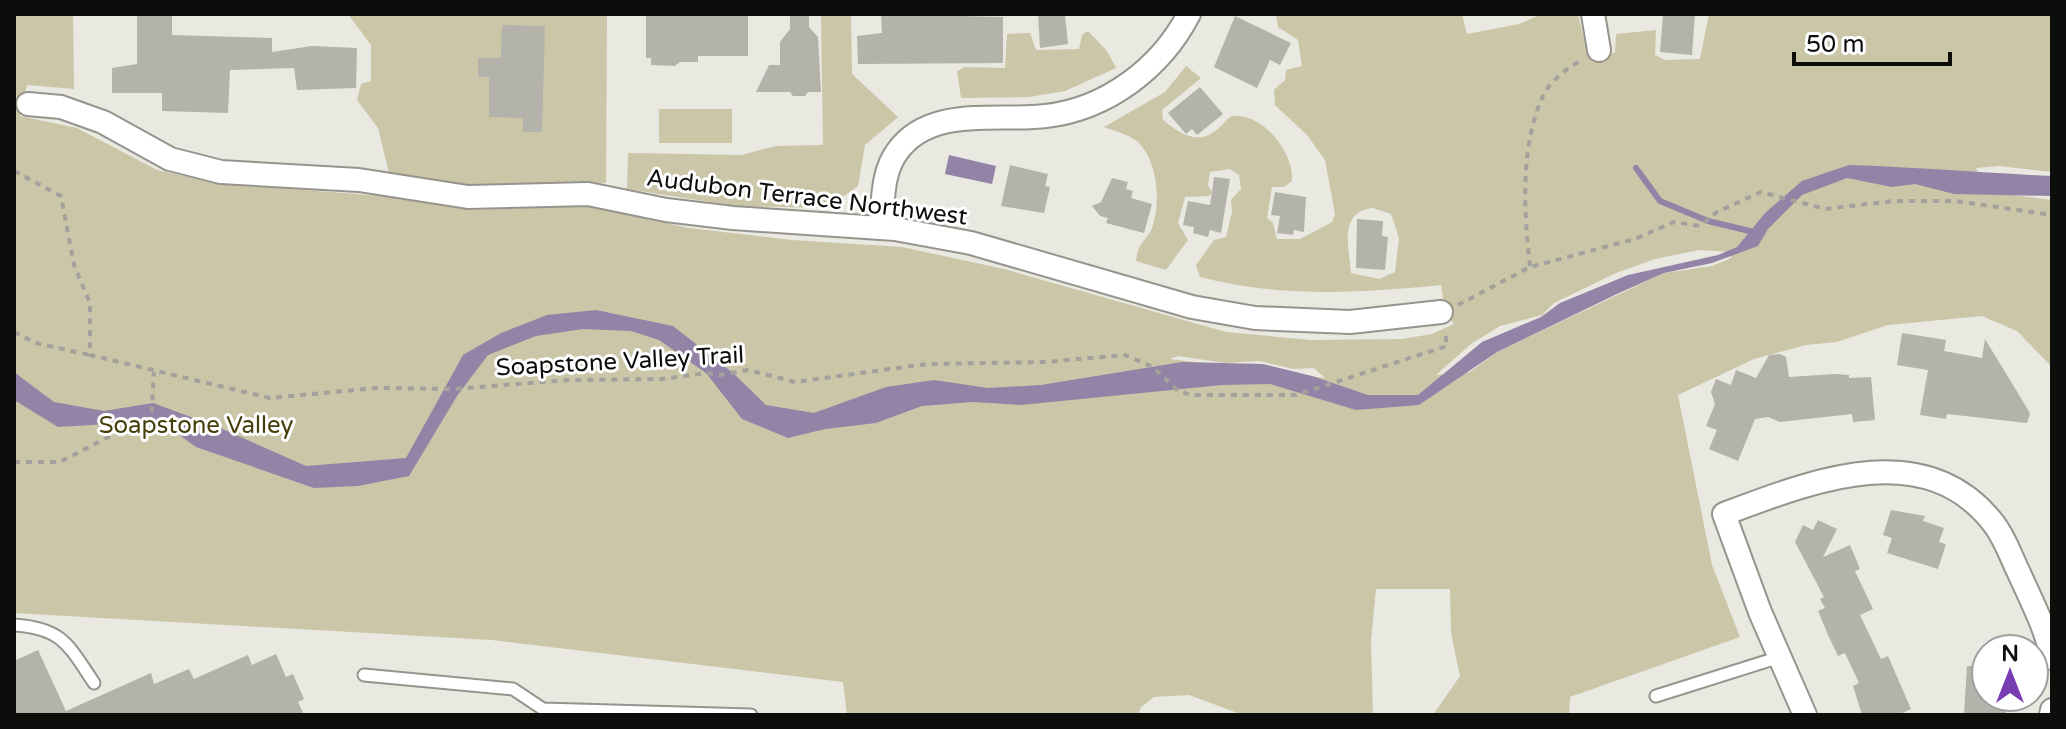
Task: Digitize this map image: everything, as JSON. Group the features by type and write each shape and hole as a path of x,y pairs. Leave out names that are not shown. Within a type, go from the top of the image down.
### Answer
{"street":[{"path":"880,228 886,174 896,153 914,135 941,123 1043,117 1097,102 1129,84 1152,64 1189,14"},
{"path":"1593,14 1599,50"},
{"name":"Audubon Terrace Northwest","path":"28,104 61,107 103,122 144,148 170,159 221,172 359,180 468,197 588,194 666,210 733,218 880,228 971,243 1192,307 1255,318 1350,322 1441,312"},
{"path":"1805,715 1724,514 1793,488 1842,476 1889,472 1937,480 1966,496 1997,527 2039,617 2052,658"}],"lane":[{"path":"14,625 32,626 64,638 94,683"},
{"path":"1656,696 1780,657"},
{"path":"364,675 513,689 543,709 751,715"}],"path":[{"path":"1530,267 1525,221 1526,178 1533,127 1543,95 1565,70 1599,50"},
{"path":"14,171 61,196 74,265 90,303 90,355"},
{"path":"1441,312 1530,267 1635,239 1674,222 1700,226 1717,212 1761,192 1825,209 1894,201 1956,201 2052,215"},
{"name":"Soapstone Valley Trail","path":"14,332 36,343 270,398 376,388 453,389 569,380 662,379 748,370 795,382 927,364 1045,362 1125,355 1153,367 1177,390 1191,395 1276,396 1320,388 1447,346"},
{"path":"14,462 60,462 112,435 151,423 154,372"}],"green space":[{"name":"Soapstone Valley","path":"14,14 73,14 74,89 27,85 20,116 77,128 157,170 216,183 408,198 470,210 587,206 689,228 792,240 902,247 1004,269 1226,332 1311,340 1402,339 1432,334 1454,324 1436,302 1443,298 1441,285 1320,292 1260,288 1200,277 1196,265 1214,240 1226,237 1232,212 1231,200 1241,189 1239,175 1230,169 1210,172 1208,185 1212,193 1209,196 1185,197 1178,223 1188,240 1166,270 1136,261 1138,249 1150,233 1155,218 1157,195 1154,172 1139,143 1104,127 1165,92 1186,66 1201,78 1162,110 1163,120 1192,137 1207,136 1232,116 1259,123 1283,149 1291,170 1292,181 1284,187 1272,187 1267,218 1273,223 1277,239 1300,239 1332,222 1335,214 1325,160 1307,135 1275,105 1274,90 1285,80 1286,70 1302,66 1298,40 1278,27 1276,14 1462,14 1467,34 1519,24 1542,14 1578,14 1588,57 1615,53 1616,34 1656,30 1655,55 1665,60 1700,59 1709,14 2052,14 2052,172 1999,166 1976,168 1987,192 2052,200 2052,367 2017,331 1982,316 1888,325 1837,342 1806,345 1754,359 1678,395 1712,565 1740,637 1570,697 1569,715 1433,715 1460,676 1451,633 1450,589 1376,589 1371,640 1373,715 1243,715 1189,695 1154,697 1141,707 1138,715 847,715 843,682 492,640 14,613","holes":["1373,208 1391,214 1399,238 1395,272 1379,279 1351,273 1349,252 1350,223 1362,211","1699,250 1730,252 1731,258 1712,266 1664,273 1497,352 1470,372 1436,375 1471,344 1500,326 1542,315 1554,303 1616,273 1655,259","1178,356 1225,363 1260,361 1293,369 1314,368 1325,378 1170,359"]},
{"path":"348,14 607,14 606,183 479,188 389,173 378,128 357,100 361,84 371,81 371,45"},
{"path":"821,14 851,14 852,74 898,117 865,145 858,186 827,208 736,206 627,189 628,153 741,155 776,146 823,145"},
{"path":"1088,31 1107,51 1116,68 1065,91 1029,97 961,98 957,71 965,67 1005,68 1007,34 1030,33 1036,50 1079,49 1082,35"},
{"path":"659,109 732,109 732,143 659,143"}],"shaded area":[{"path":"949,155 996,166 992,184 945,174"},
{"path":"1849,165 2052,176 2052,196 1954,194 1915,184 1892,187 1847,178 1802,195 1768,229 1758,246 1712,263 1664,273 1619,293 1497,352 1419,405 1356,410 1270,384 1222,385 1021,405 973,402 922,406 876,423 825,429 788,438 742,419 706,373 659,340 631,331 583,329 536,336 488,355 457,396 409,476 358,486 314,488 196,447 160,421 58,427 14,400 14,372 54,402 104,411 153,403 218,427 306,466 406,458 463,355 501,333 547,315 596,310 673,326 733,373 766,405 814,413 886,387 934,380 988,388 1041,385 1182,362 1263,364 1368,395 1418,395 1482,342 1541,317 1560,303 1628,275 1718,255 1737,247 1766,212 1802,181"}],"building":[{"path":"137,14 172,14 172,35 272,38 272,52 312,46 357,48 356,88 297,90 294,68 230,70 228,113 162,111 162,93 112,93 112,68 137,64"},
{"path":"646,14 748,14 748,56 698,56 698,62 680,62 675,66 651,65 651,58 646,58"},
{"path":"790,14 809,14 809,27 818,37 821,92 793,96 790,92 756,92 769,65 780,65 780,42 790,29"},
{"path":"881,14 1003,17 1003,63 858,64 857,36 882,33"},
{"path":"1038,14 1065,15 1068,44 1040,48"},
{"path":"1663,14 1695,14 1692,55 1660,52"},
{"path":"1235,16 1291,43 1280,65 1270,60 1257,88 1214,67"},
{"path":"502,25 545,26 542,132 523,132 523,118 489,117 489,77 478,77 478,58 501,58"},
{"path":"1200,87 1223,114 1197,135 1192,129 1186,134 1168,113"},
{"path":"1010,165 1048,174 1045,186 1050,187 1044,213 1001,206"},
{"path":"1214,177 1230,179 1221,233 1210,230 1208,237 1193,233 1194,227 1183,225 1188,201 1210,205"},
{"path":"1112,178 1128,182 1126,189 1133,191 1131,198 1152,204 1144,233 1106,223 1108,218 1100,216 1092,206 1101,202"},
{"path":"1275,192 1306,197 1304,232 1294,230 1293,235 1277,233 1280,216 1271,215"},
{"path":"1357,219 1383,221 1382,236 1388,237 1385,270 1356,268"},
{"path":"1902,333 1946,340 1944,351 1982,358 1985,339 2030,413 2027,423 1947,414 1946,419 1920,415 1928,370 1897,365"},
{"path":"1769,355 1786,357 1789,377 1835,374 1849,375 1849,378 1871,377 1875,420 1853,422 1852,414 1780,422 1768,417 1755,419 1738,461 1709,449 1717,430 1706,426 1715,404 1711,392 1716,379 1731,385 1736,370 1756,378"},
{"path":"1891,510 1925,516 1923,521 1944,528 1939,542 1946,544 1938,569 1887,553 1892,538 1883,535"},
{"path":"1818,520 1837,529 1823,557 1850,545 1860,569 1855,571 1873,609 1860,615 1881,659 1888,656 1911,709 1898,715 1862,715 1853,686 1859,683 1845,653 1838,656 1818,611 1825,608 1820,599 1824,597 1795,542 1803,525 1813,530"},
{"path":"38,650 66,711 151,673 154,684 189,669 194,679 248,655 252,665 276,654 286,677 293,674 304,699 298,702 304,715 14,715 14,661"},
{"path":"1967,666 1970,666 1970,713 2006,715 1964,715"}],"waterway":[{"path":"1636,168 1660,201 1708,221 1758,233"}]}
